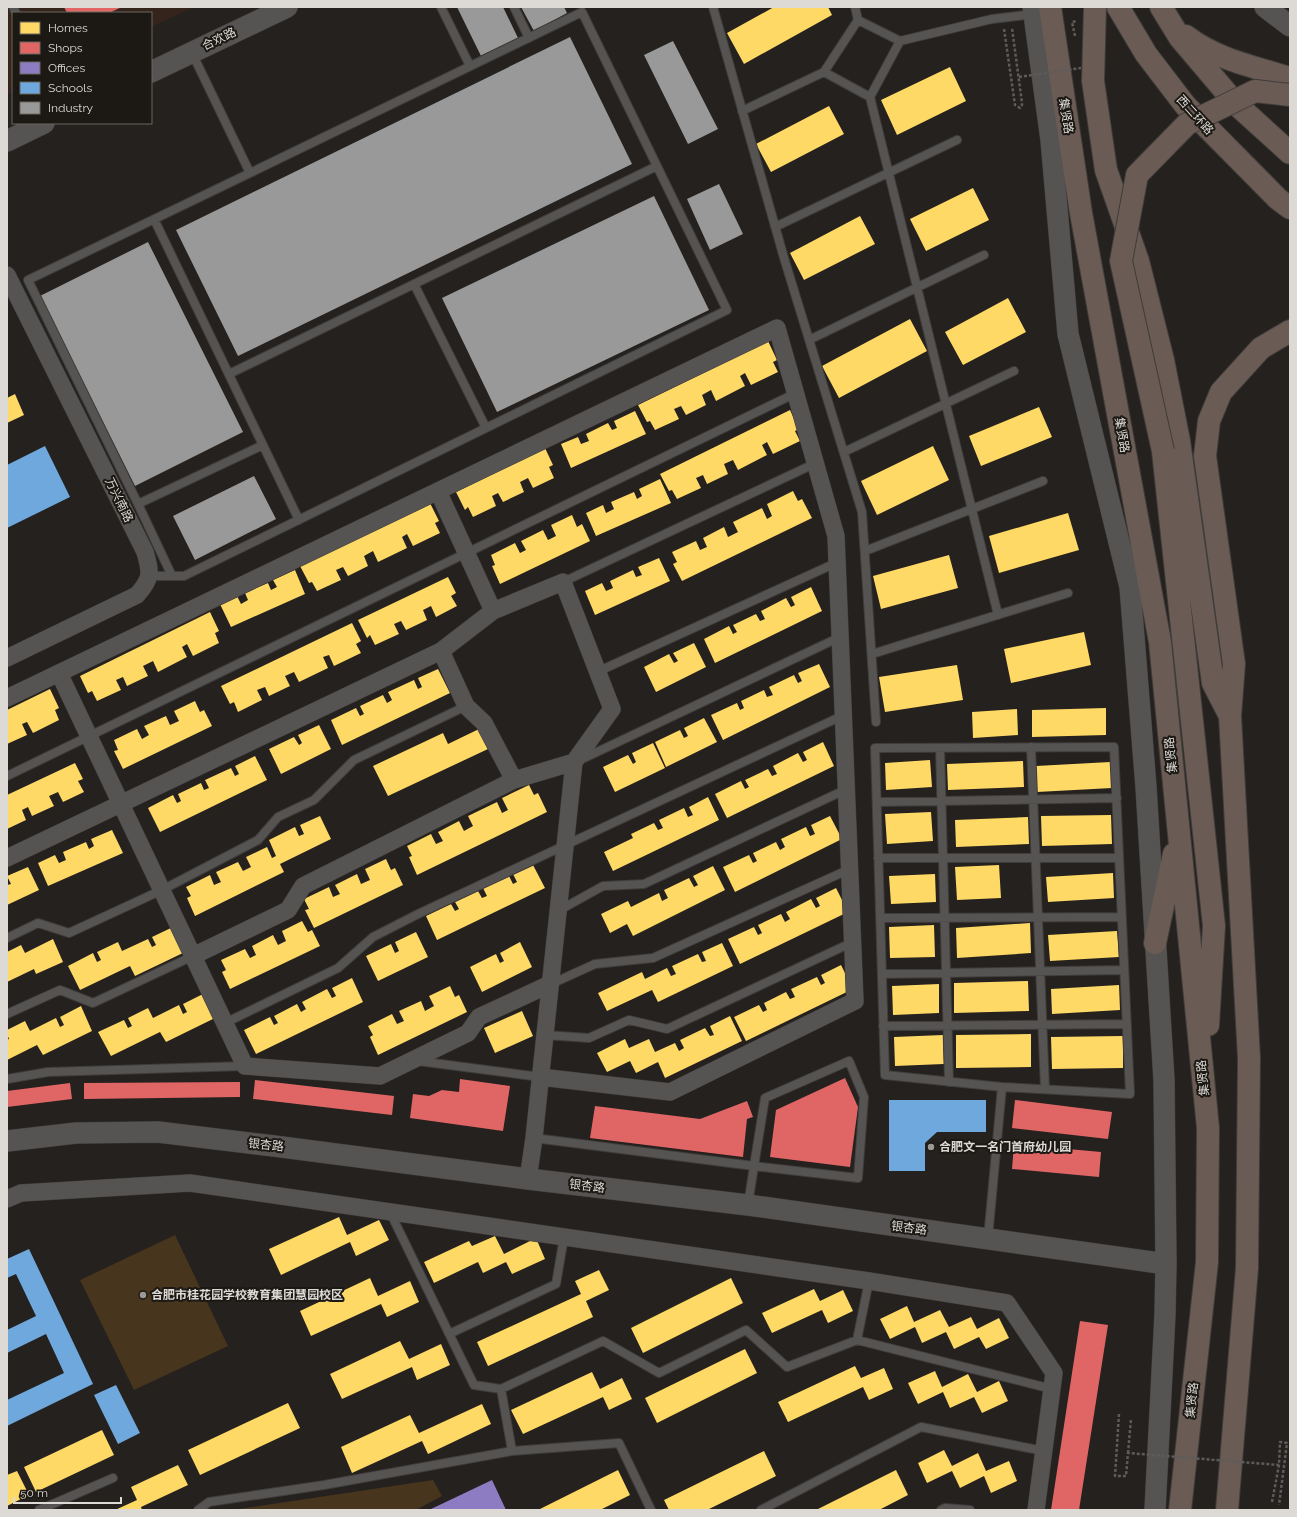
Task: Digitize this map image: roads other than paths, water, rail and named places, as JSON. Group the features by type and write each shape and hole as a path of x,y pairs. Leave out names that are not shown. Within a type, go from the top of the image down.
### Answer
{"highway":[{"path":"1095,7 1093,81 1106,170 1138,261 1163,360 1214,926 1204,1091"},
{"name":"西二环路","path":"1118,7 1146,54 1185,105 1290,208"},
{"name":"集贤路","path":"1039,12 1062,89 1081,212 1160,642 1208,1128 1207,1262 1180,1510"},
{"path":"1167,16 1197,45 1227,58 1290,78"},
{"path":"1167,16 1180,38 1236,104 1290,153"},
{"path":"1230,716 1213,683 1171,446 1121,261 1137,175 1187,124 1255,91 1290,95"},
{"path":"1227,1510 1247,1268 1249,1058 1230,716 1234,664 1205,456 1209,421 1221,392 1261,348 1290,331"},
{"path":"1155,942 1179,833"}],"street":[{"name":"合欢路","path":"152,72 287,7"},
{"path":"1265,7 1290,26"},
{"path":"1039,12 1068,334 1130,587 1146,787 1164,1080 1166,1264 1165,1314 1155,1510"},
{"path":"7,141 42,124"},
{"name":"万兴南路","path":"7,275 145,552 149,564 149,576"},
{"path":"7,698 777,328 836,536 855,1002 670,1092 540,1077"},
{"path":"438,491 494,611"},
{"path":"7,658 137,595 147,583 149,576"},
{"path":"7,858 441,651 494,611 563,582 612,709 574,762 534,1138 528,1180"},
{"path":"441,651 466,706 484,724 514,780"},
{"path":"59,673 245,1066 380,1076 468,1033 479,1017 550,984"},
{"path":"193,956 288,910 304,886 514,780 574,762"},
{"name":"银杏路","path":"7,1141 76,1133 158,1132 528,1180 748,1205 1166,1264"},
{"path":"7,1200 21,1193 190,1183 869,1281 1007,1303 1054,1373 1036,1510"}],"lane":[{"path":"441,7 470,66"},
{"path":"514,7 529,38"},
{"path":"713,7 775,227 862,512 876,722"},
{"path":"742,111 824,72 858,20 855,7"},
{"path":"149,576 172,576 184,576 727,310 581,10 529,38 28,280 172,576"},
{"path":"858,20 900,41 992,19 1039,12"},
{"path":"900,41 870,97 998,615"},
{"path":"191,53 250,173"},
{"path":"824,72 870,97"},
{"path":"775,227 957,140"},
{"path":"229,374 657,166"},
{"path":"154,219 299,520"},
{"path":"809,340 984,255"},
{"path":"414,284 486,428"},
{"path":"844,452 1014,371"},
{"path":"7,776 796,393"},
{"path":"138,504 263,444"},
{"path":"563,582 816,463"},
{"path":"865,551 1044,480"},
{"path":"598,672 838,562"},
{"path":"872,654 1068,593"},
{"path":"574,762 840,637"},
{"path":"7,938 38,923 69,933 162,890 258,840 278,817 314,800 354,760 466,706"},
{"path":"225,1023 338,968 373,937 420,913 844,715"},
{"path":"1114,747 1130,1094 1002,1088 885,1075 874,748 940,748 1114,747"},
{"path":"940,748 949,1082"},
{"path":"1031,748 1045,1089"},
{"path":"557,911 603,886 644,884 847,789"},
{"path":"877,802 1117,798"},
{"path":"878,858 1119,858"},
{"path":"550,984 595,964 653,958 850,868"},
{"path":"880,918 1122,917"},
{"path":"544,1035 589,1038 629,1020 667,1029 853,942"},
{"path":"7,1014 60,990 92,1003 193,956"},
{"path":"882,974 1124,970"},
{"path":"884,1026 1127,1024"},
{"path":"413,1060 540,1077"},
{"path":"534,1138 754,1166 858,1178 864,1097 849,1061 765,1098 754,1166 748,1205"},
{"path":"7,1079 48,1072 245,1066"},
{"path":"988,1238 1002,1088"},
{"path":"390,1212 474,1385 501,1389 603,1341 658,1373 746,1330 787,1367 857,1340 1052,1389"},
{"path":"449,1334 556,1284 564,1237"},
{"path":"857,1340 869,1281"},
{"path":"501,1389 512,1451"},
{"path":"761,1510 920,1428 1044,1451"},
{"path":"198,1510 209,1502 324,1484 512,1451 619,1443 651,1510"},
{"path":"39,1510 113,1478"},
{"path":"941,1510 945,1508 970,1510"}],"place":[{"name":"合肥文一名门首府幼儿园","path":"931,1147"},
{"name":"合肥市桂花园学校教育集团慧园校区","path":"143,1295"}]}
